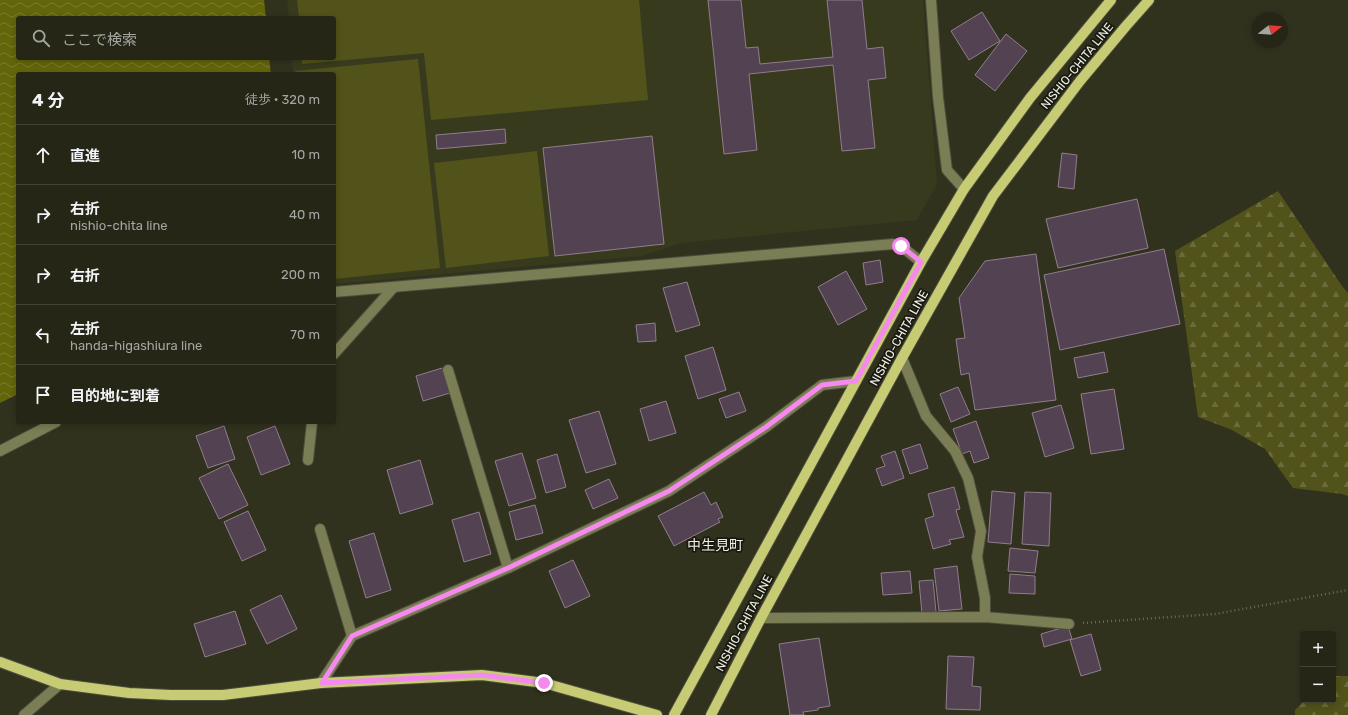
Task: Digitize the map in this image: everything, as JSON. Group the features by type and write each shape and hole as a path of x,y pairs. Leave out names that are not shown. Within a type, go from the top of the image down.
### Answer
{"main road":[{"name":"NISHIO-CHITA LINE","path":"674,715 921,262 964,189 1030,98 1111,0"},
{"name":"NISHIO-CHITA LINE","path":"711,715 761,618 902,358 993,196 1080,81 1150,0"},
{"path":"0,662 60,684 129,693 178,695 223,695 322,683 482,675 544,683 657,715"}],"street":[{"path":"931,0 938,97 947,170 964,189"},
{"path":"336,292 893,244 901,246 921,262"},
{"path":"336,352 394,287"},
{"path":"902,358 926,416 955,451 968,478 980,531 977,557 985,598 985,617"},
{"path":"448,370 508,568"},
{"path":"322,683 352,636 508,568 669,491 766,427 822,385 856,381"},
{"path":"0,451 52,424"},
{"path":"308,460 312,424"},
{"path":"320,529 352,636"},
{"path":"761,618 985,617 1069,624"},
{"path":"24,715 60,684"}],"path":[{"path":"1069,624 1215,614 1348,590"}],"shaded area":[{"path":"287,0 923,0 937,184 917,220 681,243 642,256 336,284 336,72 293,72 292,60 336,60 336,16 289,16"}],"green space":[{"path":"297,0 639,0 648,100 431,120 424,53 302,64 302,60 336,60 336,16 299,16"},
{"path":"418,59 440,268 336,279 336,72 295,71"},
{"path":"537,151 549,256 446,268 434,163"},
{"path":"1278,191 1348,293 1348,496 1293,488 1265,449 1232,430 1198,417 1175,251"},
{"path":"1336,676 1348,676 1348,715 1295,715 1295,710 1302,703 1336,703"}],"water":[{"path":"0,0 264,0 266,16 16,16 16,60 269,60 271,72 16,72 16,395 0,403"}],"building":[{"path":"708,0 741,0 746,48 758,47 760,64 833,57 827,0 862,0 867,49 883,47 886,78 868,80 875,148 842,151 833,65 749,74 757,150 724,154"},
{"path":"982,12 1000,41 969,60 951,31"},
{"path":"1006,34 1027,51 995,91 975,75"},
{"path":"505,129 506,143 437,149 436,135"},
{"path":"652,136 664,244 555,256 543,148"},
{"path":"1062,153 1077,155 1074,189 1058,187"},
{"path":"1137,199 1148,248 1058,268 1046,219"},
{"path":"1164,249 1180,324 1060,350 1044,275"},
{"path":"1036,254 1056,400 975,410 969,373 961,375 956,339 965,338 959,298 985,261"},
{"path":"880,260 883,282 866,285 863,263"},
{"path":"846,271 867,309 838,325 818,287"},
{"path":"687,282 700,325 676,332 663,288"},
{"path":"655,323 656,341 638,342 636,325"},
{"path":"713,347 726,390 698,399 685,356"},
{"path":"1104,352 1108,372 1078,378 1074,358"},
{"path":"442,368 450,393 423,401 416,376"},
{"path":"958,387 970,414 951,422 940,394"},
{"path":"1114,389 1124,449 1091,454 1081,394"},
{"path":"739,392 746,411 726,418 719,399"},
{"path":"666,401 676,433 649,441 640,409"},
{"path":"1061,405 1074,448 1045,457 1032,413"},
{"path":"599,411 616,464 586,473 569,420"},
{"path":"976,421 989,458 974,463 970,451 962,454 953,429"},
{"path":"224,426 235,459 208,468 196,436"},
{"path":"275,426 290,464 261,475 247,437"},
{"path":"920,444 928,468 910,474 902,450"},
{"path":"895,451 904,478 882,486 876,469 885,466 881,456"},
{"path":"522,453 536,498 509,506 495,461"},
{"path":"557,454 566,487 546,493 537,460"},
{"path":"420,460 433,504 400,514 387,470"},
{"path":"228,464 248,505 219,519 199,478"},
{"path":"609,479 618,498 593,509 585,490"},
{"path":"954,487 960,509 956,510 964,537 949,540 951,544 933,549 925,519 934,516 928,494"},
{"path":"992,491 1015,493 1011,544 988,542"},
{"path":"704,492 711,505 716,502 723,517 718,519 720,522 674,546 658,516"},
{"path":"1025,492 1051,493 1049,546 1022,544"},
{"path":"535,505 543,533 516,540 509,512"},
{"path":"248,511 266,550 242,561 224,522"},
{"path":"479,512 491,554 464,562 452,520"},
{"path":"374,533 391,590 366,598 349,541"},
{"path":"1010,548 1038,551 1035,573 1008,571"},
{"path":"573,560 590,596 565,608 549,571"},
{"path":"957,566 962,609 939,611 934,569"},
{"path":"910,571 912,593 883,595 881,573"},
{"path":"1010,574 1035,576 1035,594 1009,593"},
{"path":"933,580 936,612 922,614 919,581"},
{"path":"281,595 297,629 267,644 250,610"},
{"path":"235,611 246,644 205,657 194,624"},
{"path":"1068,626 1072,639 1044,647 1041,634"},
{"path":"1091,634 1101,670 1081,676 1070,640"},
{"path":"819,638 830,706 818,708 818,710 803,712 804,715 790,715 779,644"},
{"path":"948,656 974,657 972,686 981,687 980,710 946,709"}],"district":[{"name":"中生見町","path":"715,545"}],"route":[{"path":"544,683 482,675 322,683 352,636 508,568 669,491 766,427 822,385 856,381 921,262 901,246"}]}
